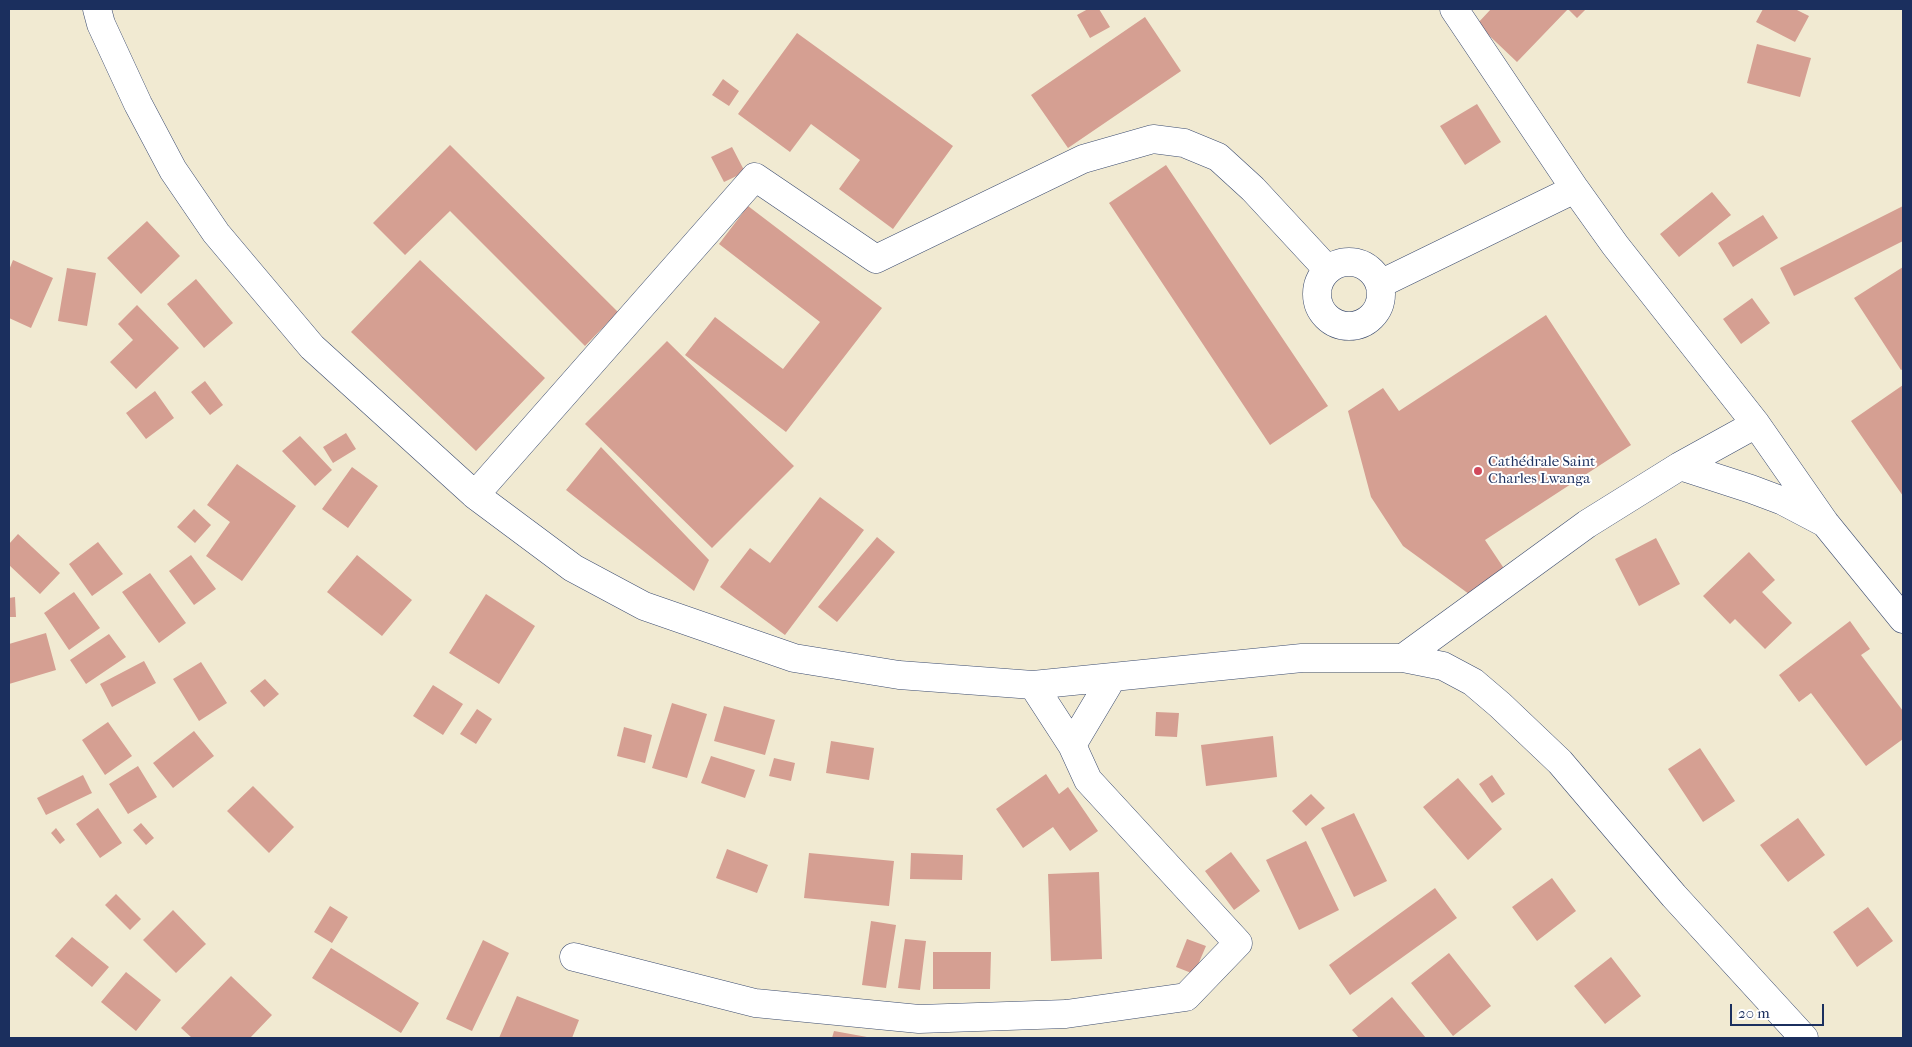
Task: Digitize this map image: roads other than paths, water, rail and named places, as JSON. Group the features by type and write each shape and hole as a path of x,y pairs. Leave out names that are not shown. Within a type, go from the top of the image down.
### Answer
{"street":[{"path":"96,9 100,24 172,170 216,233 312,347 475,495 573,568 644,606 794,658 899,675 1033,685 1302,658 1403,658 1442,666 1473,682 1560,762 1674,896 1804,1038"},
{"path":"1454,9 1615,245 1756,424 1825,524 1903,620"},
{"path":"475,495 755,177 876,259 1083,159 1153,139 1184,143 1218,157 1253,188 1328,270"},
{"path":"1380,284 1575,189"},
{"path":"1352,262 1364,265 1374,273 1380,284 1382,297 1378,309 1370,319 1359,325 1346,327 1334,324 1324,316 1318,305 1317,292 1320,280 1328,270 1339,264 1352,262"},
{"path":"1403,658 1587,524 1680,466 1756,424"},
{"path":"1680,466 1767,495 1825,524"},
{"path":"1072,745 1112,678"},
{"path":"574,957 755,1003 919,1019 1066,1014 1186,997 1238,943 1088,780 1072,745 1033,685"}],"place":[{"name":"Cathédrale Saint Charles Lwanga","path":"1478,471"}]}
